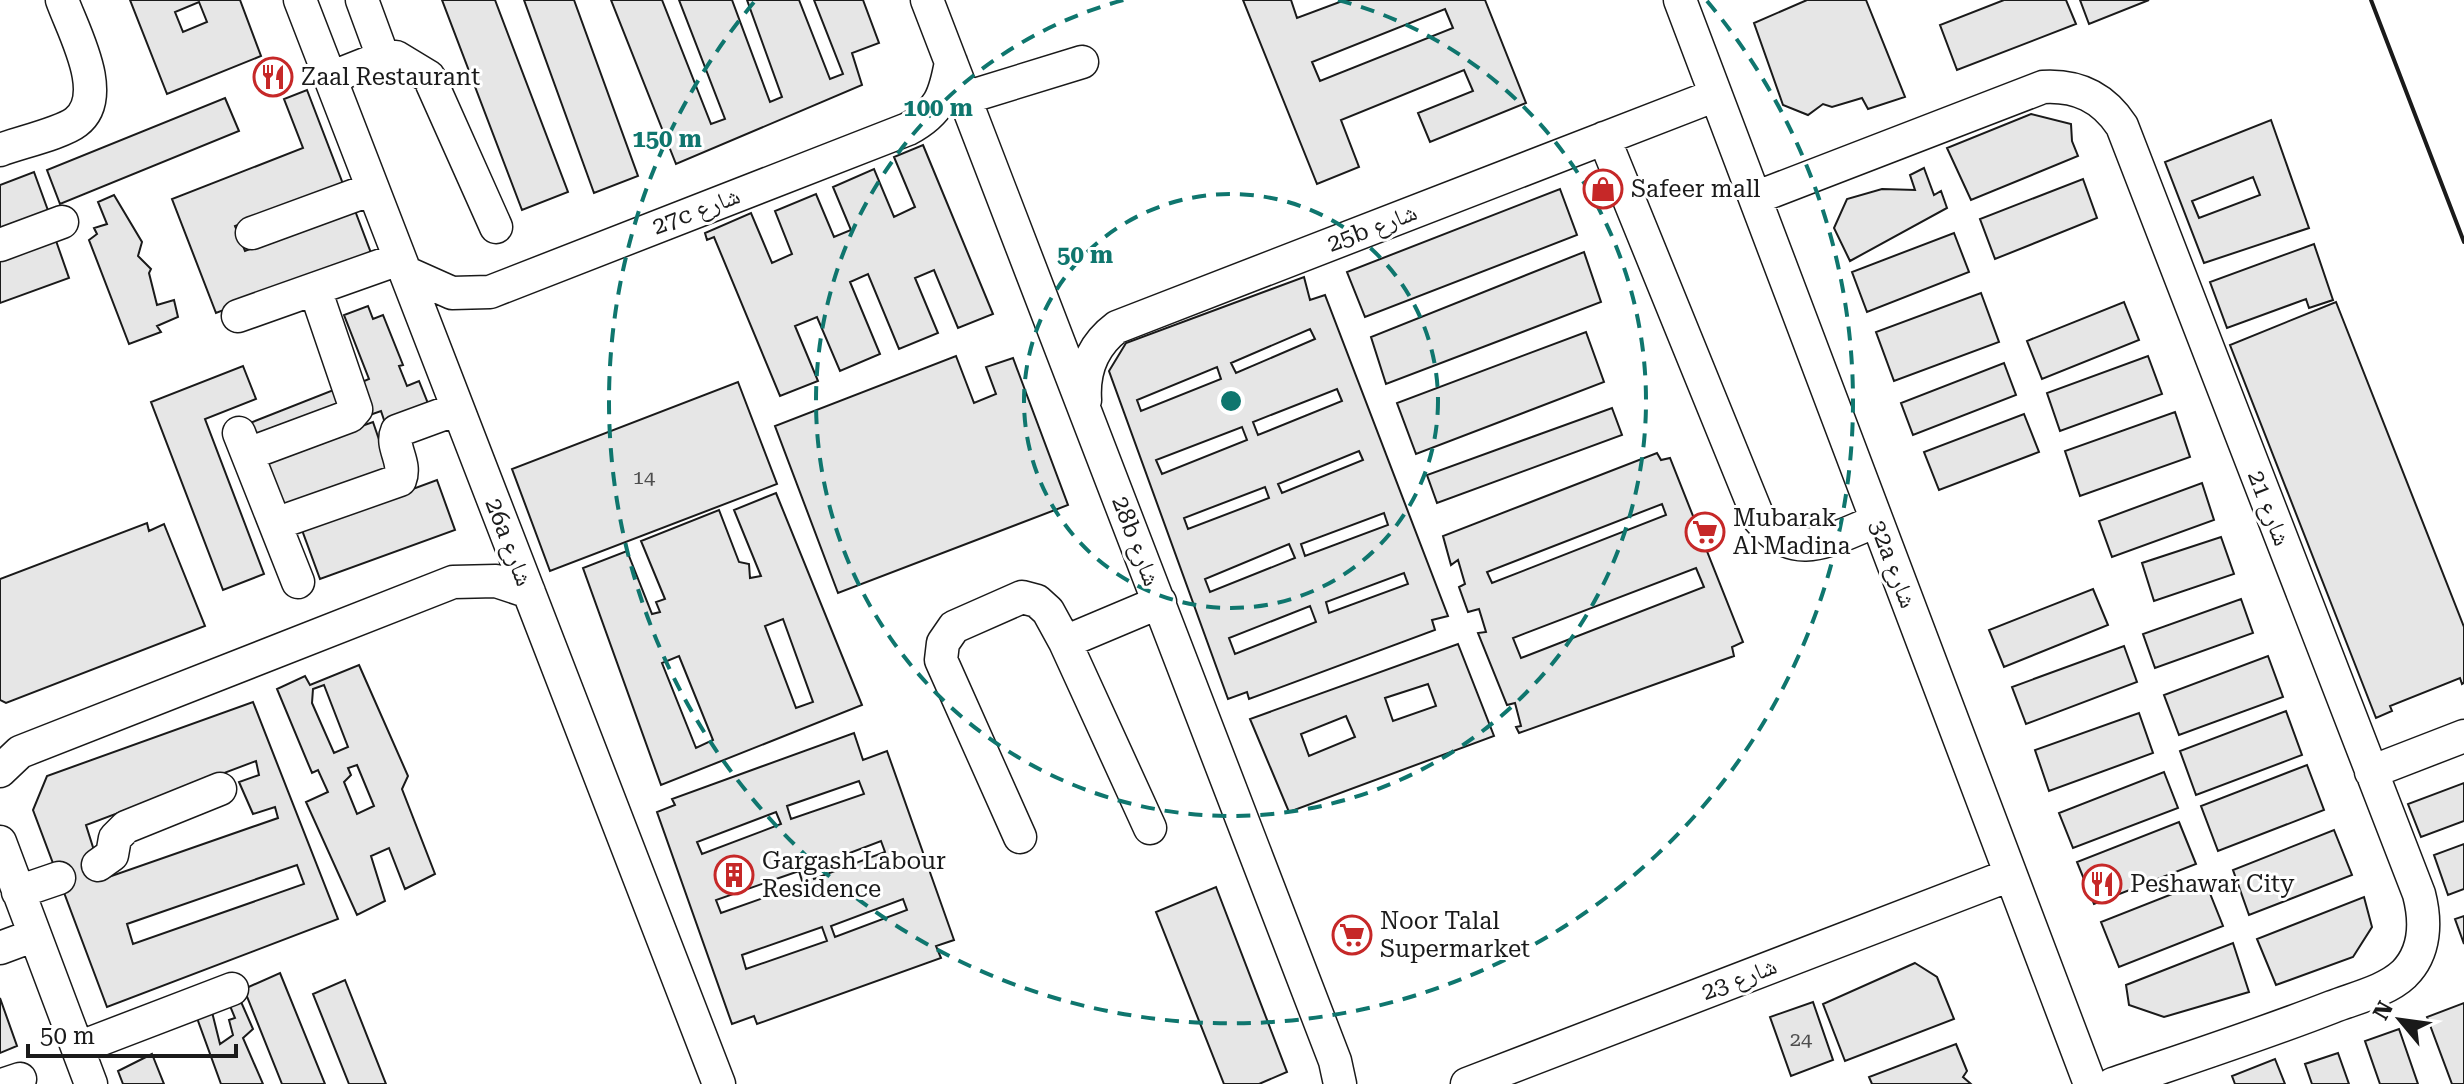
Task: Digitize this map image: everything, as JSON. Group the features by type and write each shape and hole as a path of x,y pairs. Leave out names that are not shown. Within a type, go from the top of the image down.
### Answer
{"street":[{"path":"0,150 75,123 89,103 89,73 62,0"},
{"name":"26a شارع","path":"300,0 719,1084"},
{"path":"362,0 383,57"},
{"name":"28b شارع","path":"927,0 1335,1061 1340,1084"},
{"name":"32a شارع","path":"1680,0 2090,1084"},
{"path":"330,78 383,57 396,57 429,77 496,227"},
{"name":"27c شارع","path":"402,266 452,293 490,292 908,129 937,107 945,94 951,62"},
{"path":"965,98 1082,62"},
{"name":"شارع 21","path":"1755,198 2043,87 2077,89 2104,104 2122,126 2371,772 2422,909 2424,923 2420,949 2405,973 2385,986 2259,1035 2113,1084"},
{"name":"25b شارع","path":"1087,411 1086,377 1090,361 1097,346 1117,327 1716,95"},
{"path":"1604,138 1759,519 1771,535 1789,544 1810,547 1877,521"},
{"path":"252,233 372,189"},
{"path":"0,245 62,222"},
{"path":"238,316 315,289 402,266"},
{"path":"298,582 243,444 350,416 356,409 315,289"},
{"path":"275,524 400,480 403,467 395,442 397,431 457,409"},
{"path":"0,771 20,752 453,582 496,581 529,592"},
{"path":"1020,837 941,660 943,643 954,627 1022,597 1037,601 1048,611 1150,828"},
{"path":"1065,642 1160,602"},
{"path":"2371,772 2464,736"},
{"path":"98,865 112,855 115,838 126,827 220,789"},
{"path":"0,842 91,1084"},
{"name":"شارع 23","path":"1467,1084 2010,875"},
{"path":"18,892 59,878"},
{"path":"0,948 35,935"},
{"path":"78,1048 232,989"}],"building":[{"path":"130,0 240,0 261,56 167,94","holes":["199,2 207,22 183,32 175,12"]},
{"path":"442,0 495,0 568,192 522,210"},
{"path":"524,0 574,0 638,176 594,193"},
{"path":"611,0 662,0 711,124 725,119 679,0 732,0 770,102 782,97 747,0 799,0 830,79 843,74 814,0 863,0 879,43 852,53 862,85 676,164"},
{"path":"1243,0 1291,0 1297,18 1345,0 1485,0 1526,103 1430,142 1418,113 1473,91 1464,70 1341,120 1359,167 1317,184","holes":["1445,9 1453,28 1320,81 1312,62"]},
{"path":"1807,0 1866,0 1905,97 1868,109 1862,98 1832,107 1823,104 1808,115 1783,105 1754,23"},
{"path":"2004,0 2066,0 2076,24 1957,70 1940,25"},
{"path":"2080,0 2149,0 2089,24"},
{"path":"307,90 343,184 235,226 245,251 354,208 371,253 216,313 172,199 303,148 284,99"},
{"path":"225,98 239,131 60,204 47,170"},
{"path":"2031,114 2071,124 2072,141 2078,156 1971,200 1947,148"},
{"path":"2271,120 2309,228 2204,263 2165,162","holes":["2253,177 2260,195 2199,218 2192,201"]},
{"path":"923,145 993,314 958,328 934,270 915,278 938,333 899,349 868,274 850,282 880,354 840,371 817,317 795,326 818,381 780,396 714,237 707,240 705,233 751,213 772,263 792,254 775,211 816,194 834,237 851,230 833,187 874,169 894,217 915,207 894,157"},
{"path":"1924,168 1934,195 1941,191 1947,208 1850,261 1834,228 1847,199 1882,189 1915,190 1910,175"},
{"path":"34,172 50,216 0,235 0,185"},
{"path":"2083,179 2097,218 1995,259 1980,219"},
{"path":"1560,189 1577,235 1365,317 1347,272"},
{"path":"114,195 142,242 138,256 151,269 149,273 157,305 174,300 178,317 157,326 161,332 129,344 89,240 97,234 94,228 107,224 98,202"},
{"path":"1954,233 1969,272 1867,312 1852,272"},
{"path":"54,235 69,278 0,303 0,254"},
{"path":"2314,244 2333,300 2309,308 2306,299 2227,328 2210,282"},
{"path":"1584,252 1601,302 1386,384 1371,337"},
{"path":"1304,277 1310,300 1325,295 1448,616 1432,620 1435,630 1249,699 1247,692 1228,699 1109,371 1126,343","holes":["1310,329 1315,339 1236,373 1231,363","1217,367 1221,379 1141,411 1137,400","1337,389 1342,401 1258,435 1253,422","1242,427 1247,440 1162,474 1156,460","1359,451 1363,460 1282,493 1278,484","1265,487 1269,498 1188,529 1184,518","1384,513 1388,525 1305,556 1301,544","1289,544 1295,558 1210,592 1205,579","1404,573 1408,584 1329,613 1326,602","1310,606 1316,622 1235,654 1229,638"]},
{"path":"1981,293 1999,342 1894,381 1876,332"},
{"path":"2124,302 2139,340 2042,379 2027,341"},
{"path":"2336,302 2464,627 2464,683 2460,678 2390,706 2392,711 2376,718 2230,345"},
{"path":"368,306 373,319 383,315 403,365 399,366 407,386 419,381 429,406 385,423 381,411 367,416 355,385 369,379 344,315"},
{"path":"1586,332 1604,382 1416,454 1397,403"},
{"path":"956,356 974,403 996,394 986,367 1013,358 1068,505 838,593 775,426"},
{"path":"2148,356 2162,394 2060,431 2047,393"},
{"path":"2004,363 2016,395 1913,435 1901,403"},
{"path":"243,366 256,399 205,419 264,574 223,590 151,402"},
{"path":"738,382 777,484 550,571 512,469"},
{"path":"336,389 344,409 257,442 250,423"},
{"path":"1612,408 1622,435 1437,503 1427,475"},
{"path":"2175,412 2190,457 2080,496 2065,451"},
{"path":"2024,414 2039,452 1939,490 1924,452"},
{"path":"373,422 391,475 282,513 263,461"},
{"path":"1657,453 1661,460 1670,458 1743,642 1732,647 1734,656 1519,733 1516,727 1521,726 1515,703 1507,705 1478,633 1486,632 1479,609 1468,612 1459,587 1465,584 1458,560 1451,565 1443,536","holes":["1662,504 1666,515 1492,583 1487,572","1696,568 1704,587 1521,658 1513,638"]},
{"path":"437,480 455,530 320,579 302,530"},
{"path":"2202,483 2214,520 2112,557 2099,521"},
{"path":"776,493 862,705 661,785 583,568 627,551 652,614 660,612 656,602 665,599 641,541 719,510 739,562 749,564 750,578 761,576 734,510","holes":["783,619 813,702 796,708 765,626","679,656 713,740 696,748 662,663"]},
{"path":"147,523 149,531 164,524 205,626 6,703 0,700 0,579"},
{"path":"2221,537 2234,574 2154,601 2142,563"},
{"path":"2093,589 2108,625 2004,667 1989,630"},
{"path":"2241,599 2253,633 2155,668 2143,634"},
{"path":"1458,644 1494,736 1289,812 1250,719","holes":["1428,684 1436,706 1393,721 1385,698","1346,716 1355,737 1309,756 1301,734"]},
{"path":"2124,646 2137,682 2026,724 2012,687"},
{"path":"2268,656 2283,697 2179,735 2164,695"},
{"path":"359,665 408,776 402,789 435,874 405,889 389,848 371,856 385,901 357,915 306,802 328,792 318,770 312,773 277,689 305,676 310,685","holes":["324,685 348,747 334,753 312,703 313,689","357,765 374,806 357,814 344,782 351,775 348,768"]},
{"path":"253,702 338,919 107,1007 33,810 47,776","holes":["256,761 259,775 239,782 253,814 275,807 278,818 103,879 86,825","297,865 304,884 133,944 127,924"]},
{"path":"2286,711 2302,755 2196,795 2180,751"},
{"path":"2139,713 2153,753 2049,791 2035,750"},
{"name":"Gargash Labour Residence","path":"854,733 863,760 887,751 954,940 936,946 941,958 757,1024 754,1016 732,1024 657,812 675,805 672,799","holes":["859,781 864,794 791,819 787,806","776,812 781,824 702,854 697,842","881,841 885,852 814,879 810,868","799,871 803,884 721,913 716,900","903,899 907,910 835,937 831,926","822,927 827,941 746,969 742,955"]},
{"path":"2307,765 2324,810 2218,851 2201,806"},
{"path":"2164,772 2178,808 2073,848 2059,813"},
{"path":"2464,783 2464,821 2421,837 2408,804"},
{"path":"2179,822 2196,864 2094,904 2077,862"},
{"path":"2334,830 2352,875 2249,915 2233,870"},
{"path":"2464,844 2464,889 2448,895 2434,855"},
{"path":"2205,881 2223,926 2119,967 2101,922"},
{"path":"1216,887 1287,1072 1259,1084 1224,1084 1156,912"},
{"path":"2364,897 2372,927 2353,957 2276,985 2257,939"},
{"path":"2464,916 2464,944 2455,919"},
{"path":"2233,943 2249,992 2164,1017 2129,1005 2126,985"},
{"path":"1915,963 1937,977 1954,1019 1845,1061 1823,1004"},
{"path":"280,973 325,1084 282,1084 244,989"},
{"path":"345,980 386,1084 349,1084 313,994"},
{"path":"238,995 253,1029 243,1038 263,1084 221,1084 197,1018 212,1012 220,1044 233,1035 229,1020 235,1018 230,1006"},
{"path":"0,998 17,1046 0,1053"},
{"path":"1813,1002 1833,1060 1791,1076 1770,1017"},
{"path":"2464,1003 2464,1084 2452,1084 2427,1017"},
{"path":"2399,1029 2418,1084 2380,1084 2365,1041"},
{"path":"1956,1044 1967,1071 1963,1077 1971,1084 1872,1084 1869,1077"},
{"path":"2338,1053 2349,1084 2312,1084 2305,1064"},
{"path":"152,1054 164,1084 123,1084 118,1071"},
{"path":"2275,1059 2285,1084 2235,1084 2232,1076"}],"wall":[{"path":"2371,0 2464,242"}],"place":[{"name":"Zaal Restaurant","path":"273,77"},
{"name":"Safeer mall","path":"1603,189"},
{"name":"Mubarak Al Madina","path":"1705,532"},
{"name":"Gargash Labour Residence","path":"734,875"},
{"name":"Peshawar City","path":"2102,884"},
{"name":"Noor Talal Supermarket","path":"1352,935"}]}
